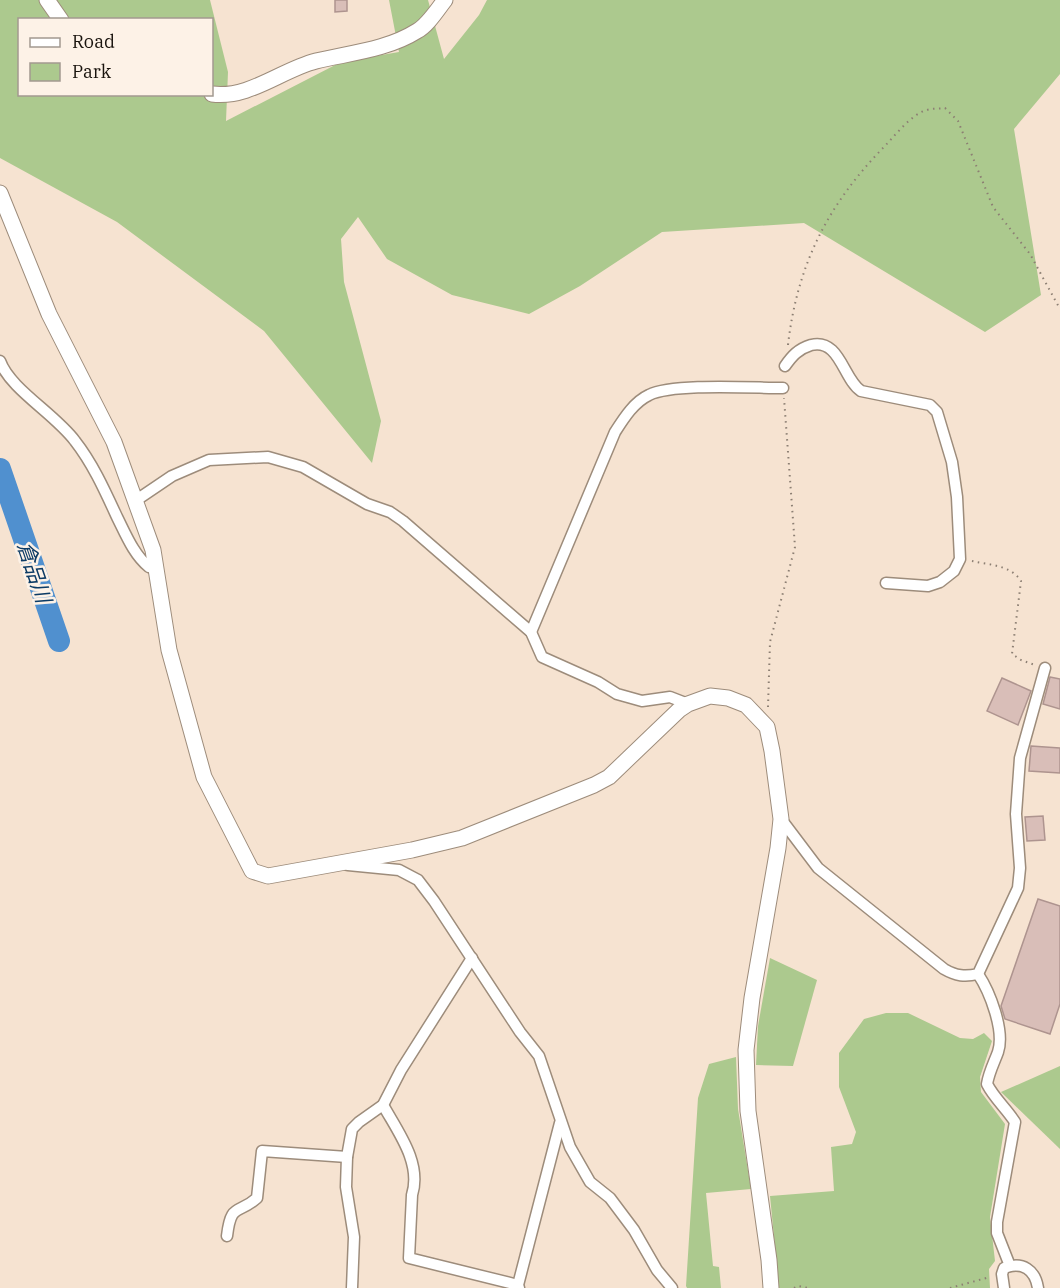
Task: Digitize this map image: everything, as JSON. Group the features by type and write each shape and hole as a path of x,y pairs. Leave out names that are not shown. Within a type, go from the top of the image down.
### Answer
{"street":[{"path":"47,0 60,18"},
{"path":"213,94 225,96 245,91 314,62 399,40 420,30 445,0"},
{"path":"0,193 49,314 114,442 153,550 169,650 204,777 252,872 267,876 433,846 462,838 609,777 688,704 710,696 728,698 746,705 766,727 772,751 781,819 752,998 746,1050 748,1111 771,1288"},
{"path":"785,366 800,349 814,344 824,345 839,358 855,387 861,391 930,405 937,412 952,462 957,497 960,559 954,571 940,582 928,586 886,583"},
{"path":"0,361 10,380 54,418 74,439 87,458 135,552 149,567 155,568"},
{"path":"531,632 615,432 634,406 648,395 660,391 690,388 783,388"},
{"path":"135,501 172,476 208,460 268,457 303,466 367,504 403,521 531,632 542,657 598,681 617,694 642,701 670,697 688,704"},
{"path":"978,974 1018,888 1020,868 1016,814 1020,758 1045,668"},
{"path":"781,819 818,868 944,969 966,977 978,974"},
{"path":"335,864 399,870 418,880 520,1032 539,1056 570,1147 590,1182 610,1198 634,1230 657,1270 672,1288"},
{"path":"352,1288 354,1237 346,1187 346,1157 352,1129 383,1105 401,1070 472,958"},
{"path":"978,974 988,989 999,1037 998,1051 987,1084 1015,1122 997,1221 997,1233 1006,1270 1004,1288"},
{"path":"383,1105 413,1163 415,1185 412,1195 409,1258 518,1286 560,1122"},
{"path":"227,1236 232,1216 237,1209 252,1203 257,1198 262,1151 346,1157"},
{"path":"1006,1270 1020,1265 1029,1269 1034,1274 1038,1288"}],"path":[{"path":"785,366 791,323 801,280 819,236 852,182 906,124 924,110 945,108 958,122 993,207 1030,254 1060,309"},
{"path":"766,727 770,642 795,547 783,388"},
{"path":"960,559 1005,568 1017,574 1021,581 1012,654 1021,660 1045,668"},
{"path":"950,1288 1006,1270"},
{"path":"795,1288 798,1286 808,1288"}],"green space":[{"path":"0,0 210,0 228,72 226,121 341,62 399,52 389,0 428,0 444,59 479,15 487,0 1060,0 1060,74 1014,129 1041,295 985,332 804,223 662,232 580,286 529,314 452,295 387,259 358,217 341,239 344,282 381,421 372,463 264,331 117,222 0,158"},
{"path":"770,958 817,980 793,1066 756,1065 758,1026"},
{"path":"886,1013 908,1013 960,1038 973,1039 984,1033 992,1041 980,1077 981,1092 1005,1124 990,1217 995,1261 989,1269 990,1288 779,1288 770,1196 834,1191 831,1147 852,1144 856,1132 839,1087 839,1053 864,1019"},
{"path":"736,1057 738,1109 751,1189 706,1193 713,1266 719,1267 721,1288 687,1288 698,1098 709,1064"},
{"path":"1060,1066 1060,1149 1001,1092"}],"building":[{"path":"335,0 347,0 347,11 335,12"},
{"path":"1050,677 1060,679 1060,709 1043,704"},
{"path":"1002,678 1031,691 1018,725 987,711"},
{"path":"1031,746 1060,748 1060,773 1029,771"},
{"path":"1043,816 1045,840 1027,841 1025,817"},
{"path":"1038,899 1060,906 1060,1004 1050,1034 1005,1019 1001,1006"}],"waterway":[{"name":"倉品川","path":"0,469 59,641"}]}
